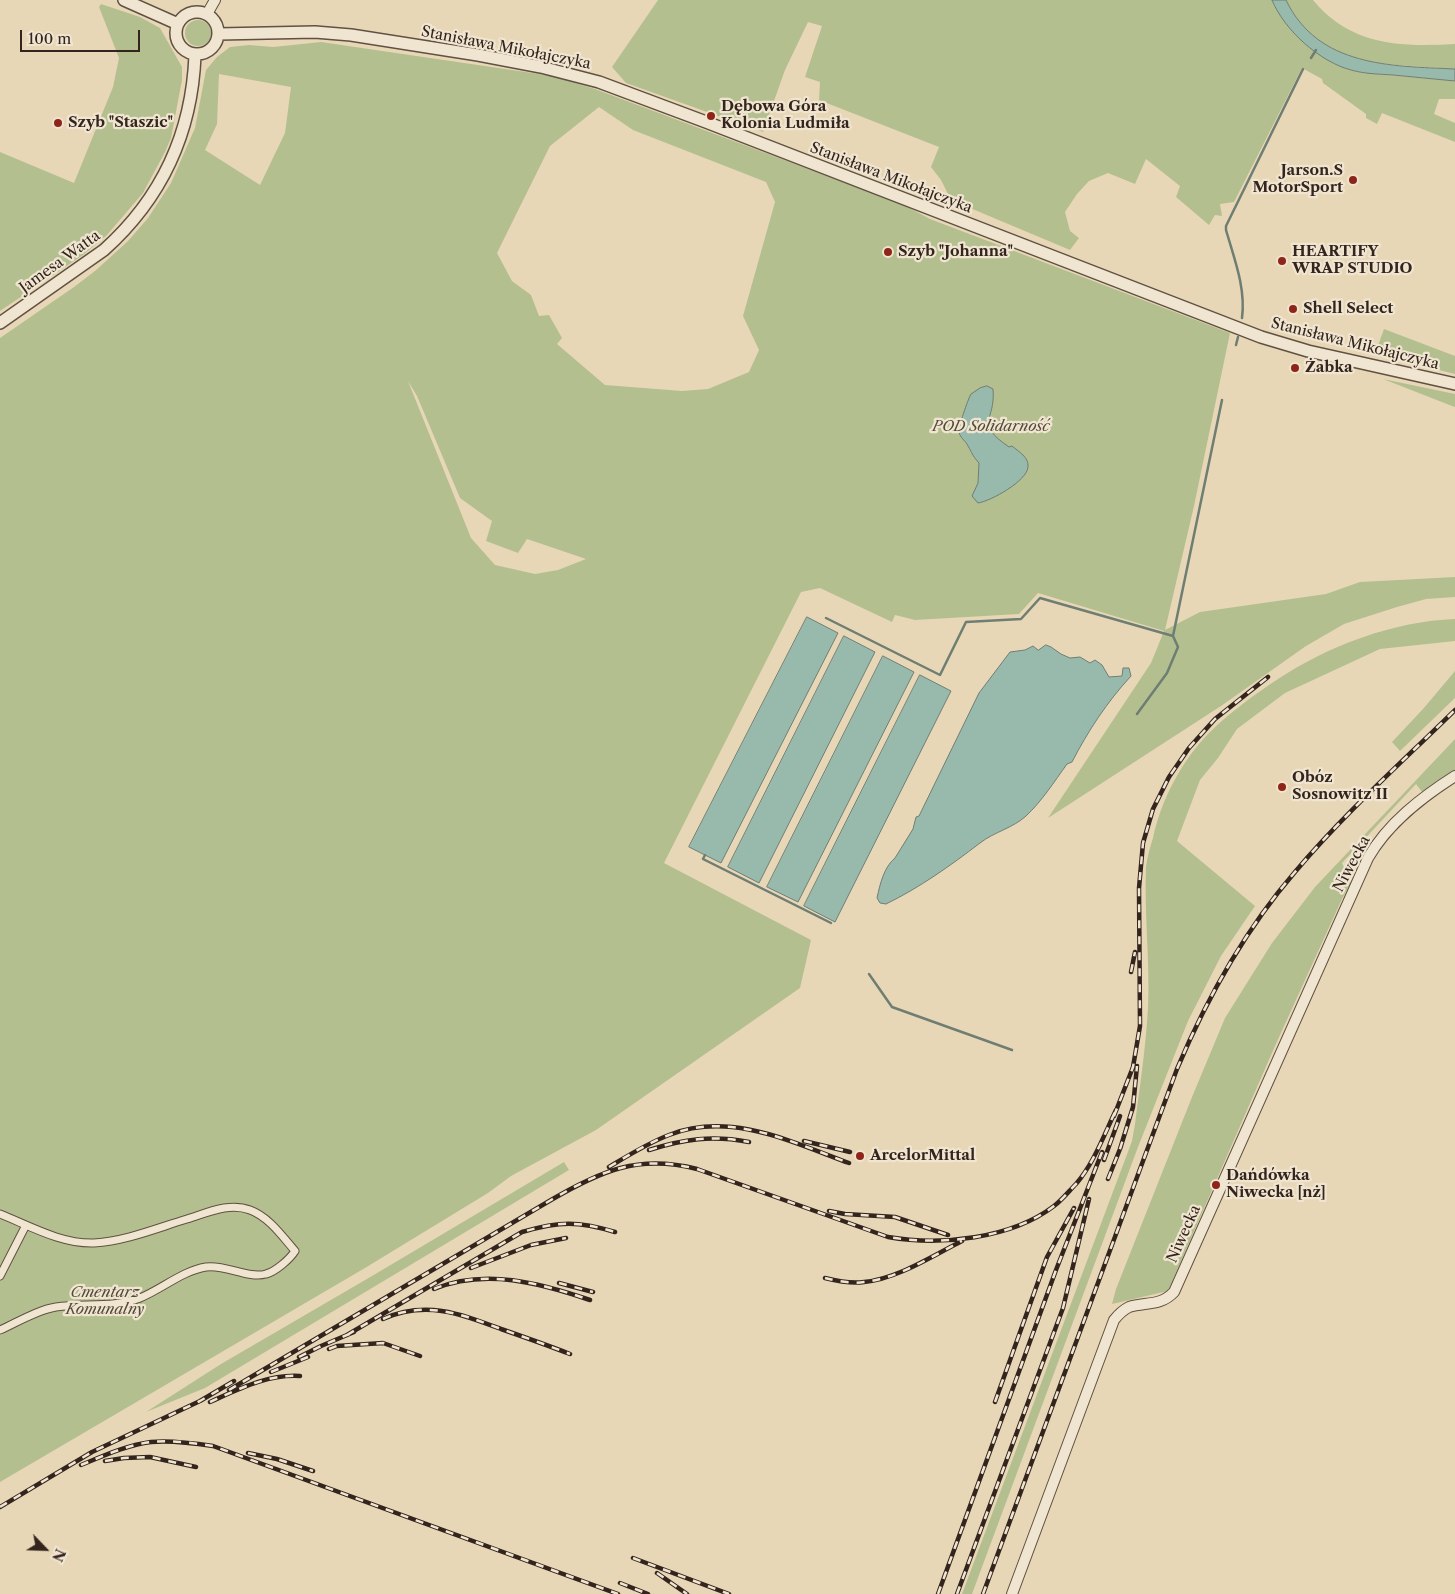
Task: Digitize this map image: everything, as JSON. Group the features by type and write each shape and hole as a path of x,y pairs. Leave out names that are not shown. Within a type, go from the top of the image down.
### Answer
{"street":[{"path":"124,0 178,24"},
{"path":"207,14 215,0"},
{"path":"194,12 207,14 217,26 217,41 208,52 195,55 187,52 177,40 178,24 187,15 194,12"},
{"name":"Stanisława Mikołajczyka","path":"218,34 315,32 350,35 478,55 541,67 599,82 1261,337 1308,352 1455,384"},
{"name":"Jamesa Watta","path":"0,323 104,250 120,236 150,199 171,162 180,139 190,100 195,55"},
{"name":"Niwecka","path":"1012,1594 1114,1320 1121,1312 1129,1308 1163,1301 1174,1292 1368,858 1412,807 1455,776"},
{"path":"0,1214 65,1240 93,1243 133,1236 224,1208 240,1207 250,1210 266,1220 295,1251 267,1274 255,1274 217,1266 204,1267 140,1298 114,1303 55,1307 0,1330"},
{"path":"0,1276 26,1225"}],"green space":[{"path":"658,0 1272,0 1276,8 1305,43 1333,63 1350,70 1368,73 1455,81 1455,99 1439,99 1434,114 1455,123 1455,142 1382,113 1377,124 1366,118 1366,114 1323,83 1322,79 1302,68 1234,202 1220,204 1222,216 1215,215 1209,225 1176,197 1180,186 1146,159 1135,184 1108,173 1089,181 1077,194 1065,212 1070,231 1079,238 1070,250 951,200 941,180 931,167 939,147 819,100 820,82 805,77 822,26 808,22 785,70 763,132 626,83 612,67"},
{"path":"1286,0 1313,0 1343,27 1360,35 1378,40 1396,44 1415,45 1455,44 1455,69 1382,63 1358,59 1337,51 1317,39 1300,23"},
{"path":"101,4 140,17 160,28 182,67 182,80 171,138 143,193 107,235 83,255 0,311 0,152 74,183 113,87 119,58 99,7"},
{"path":"198,20 207,24 211,33 207,42 198,46 189,42 185,33 189,24"},
{"path":"321,42 553,76 595,89 904,205 930,219 1230,333 1194,506 1165,630 1200,612 1326,594 1360,582 1455,577 1455,597 1426,599 1344,624 1306,646 1221,706 1048,818 1151,663 1164,631 1038,593 1019,614 915,620 895,615 892,622 820,588 801,592 664,863 811,940 800,988 596,1130 511,1176 488,1193 365,1268 0,1482 0,338 95,271 128,241 148,218 171,183 195,128 206,70 217,57 230,47 249,45 273,47","holes":["219,74 291,87 285,133 260,185 205,150 217,124","599,107 633,130 766,182 775,202 743,316 759,350 749,372 708,389 682,391 605,385 557,344 562,338 549,315 539,316 531,295 512,281 497,253 550,146","408,381 417,396 460,498 492,521 486,541 518,553 527,539 586,559 558,570 535,574 495,565 471,538"]},
{"path":"1384,329 1455,356 1455,374 1375,354"},
{"path":"1383,379 1455,394 1455,407 1452,406"},
{"path":"1455,619 1455,641 1380,649 1285,693 1237,729 1218,758 1200,780 1177,841 1255,906 1221,956 1188,1021 1138,1147 972,1594 962,1594 1132,1141 1143,1066 1148,1007 1146,867 1161,809 1174,781 1190,755 1217,725 1251,698 1297,667 1340,646 1385,630 1432,621"},
{"path":"1455,671 1455,698 1400,751 1392,742"},
{"path":"1455,739 1455,774 1423,793 1416,784 1342,863 1351,883 1275,1046 1168,1291 1112,1304 1116,1289 1225,1018 1272,943 1315,887"},
{"path":"564,1162 569,1170 205,1388 146,1412 221,1364"}],"shaded area":[{"path":"1272,0 1286,0 1300,22 1317,39 1337,50 1382,64 1455,69 1455,81 1367,73 1339,66 1327,60 1304,43 1285,22"},
{"path":"987,386 993,389 989,421 992,432 998,439 1009,447 1012,446 1023,455 1027,460 1028,467 1022,478 1008,490 978,503 972,496 978,483 979,463 961,436 959,429 971,394"},
{"path":"807,617 838,633 721,863 689,847"},
{"path":"844,636 875,652 759,883 728,867"},
{"path":"1046,645 1070,658 1080,657 1090,663 1095,660 1102,665 1109,677 1122,676 1123,668 1129,668 1131,676 1098,717 1072,762 1067,764 1043,798 1026,816 1015,824 985,839 922,884 886,904 880,903 877,898 885,871 913,829 916,817 919,816 979,693 1010,652 1025,650 1033,646 1038,650"},
{"path":"883,656 914,672 798,902 767,887"},
{"path":"920,675 951,691 835,922 804,906"}],"waterway":[{"path":"1311,58 1316,50"},
{"path":"1242,318 1241,284 1226,226 1303,69"},
{"path":"1236,345 1238,337"},
{"path":"1137,714 1167,673 1178,647 1173,636 1222,400"},
{"path":"826,618 940,675 966,622 1021,619 1040,598 1173,636"},
{"path":"705,855 703,859 831,923"},
{"path":"869,974 892,1007 1012,1050"}],"railway":[{"path":"1114,1116 1133,1067 1140,1026 1139,888 1143,843 1153,809 1169,777 1189,748 1215,719 1268,677"},
{"path":"983,1594 1177,1069 1214,991 1260,917 1295,872 1353,809 1455,710"},
{"path":"1131,972 1135,952"},
{"path":"1108,1179 1133,1107 1137,1066"},
{"path":"229,1390 551,1200 604,1173 621,1168 656,1163 697,1169 888,1237 908,1240 952,1240 996,1233 1017,1226 1037,1217 1057,1204 1076,1184 1088,1167 1116,1110"},
{"path":"1104,1160 1120,1116"},
{"path":"609,1167 646,1145 669,1135 692,1128 715,1126 760,1132 805,1146 849,1163"},
{"path":"649,1150 698,1139 749,1142"},
{"path":"804,1141 850,1152"},
{"path":"938,1594 1056,1270 1102,1152"},
{"path":"957,1594 1063,1308 1089,1199"},
{"path":"995,1402 1047,1257 1074,1208"},
{"path":"829,1211 845,1214 895,1217 948,1235"},
{"path":"347,1335 522,1232 558,1224 579,1224 615,1232"},
{"path":"471,1268 531,1245 566,1238"},
{"path":"825,1278 854,1283 876,1280 902,1272 962,1241"},
{"path":"434,1289 473,1279 512,1280 552,1288 590,1300"},
{"path":"559,1283 593,1292"},
{"path":"383,1319 414,1310 443,1311 472,1318 570,1354"},
{"path":"299,1357 354,1332"},
{"path":"329,1349 337,1346 383,1343 420,1356"},
{"path":"271,1372 308,1357"},
{"path":"210,1402 265,1380 277,1377 300,1376"},
{"path":"0,1507 92,1452 200,1401 234,1381"},
{"path":"81,1465 142,1443 159,1441 213,1446 618,1594"},
{"path":"248,1453 277,1459 313,1471"},
{"path":"105,1461 150,1457 196,1467"},
{"path":"633,1558 729,1594"},
{"path":"657,1573 687,1594"},
{"path":"620,1583 648,1594"}],"place":[{"name":"Dębowa Góra Kolonia Ludmiła","path":"711,116"},
{"name":"Szyb \"Staszic\"","path":"58,123"},
{"name":"Jarson.S MotorSport","path":"1353,180"},
{"name":"Szyb \"Johanna\"","path":"888,252"},
{"name":"HEARTIFY WRAP STUDIO","path":"1282,261"},
{"name":"Shell Select","path":"1293,309"},
{"name":"Żabka","path":"1295,368"},
{"name":"Obóz Sosnowitz II","path":"1282,787"},
{"name":"ArcelorMittal","path":"860,1156"},
{"name":"Dańdówka Niwecka [nż]","path":"1216,1185"}],"park label":[{"name":"POD Solidarność","path":"991,427"},
{"name":"Cmentarz Komunalny","path":"105,1302"}]}
